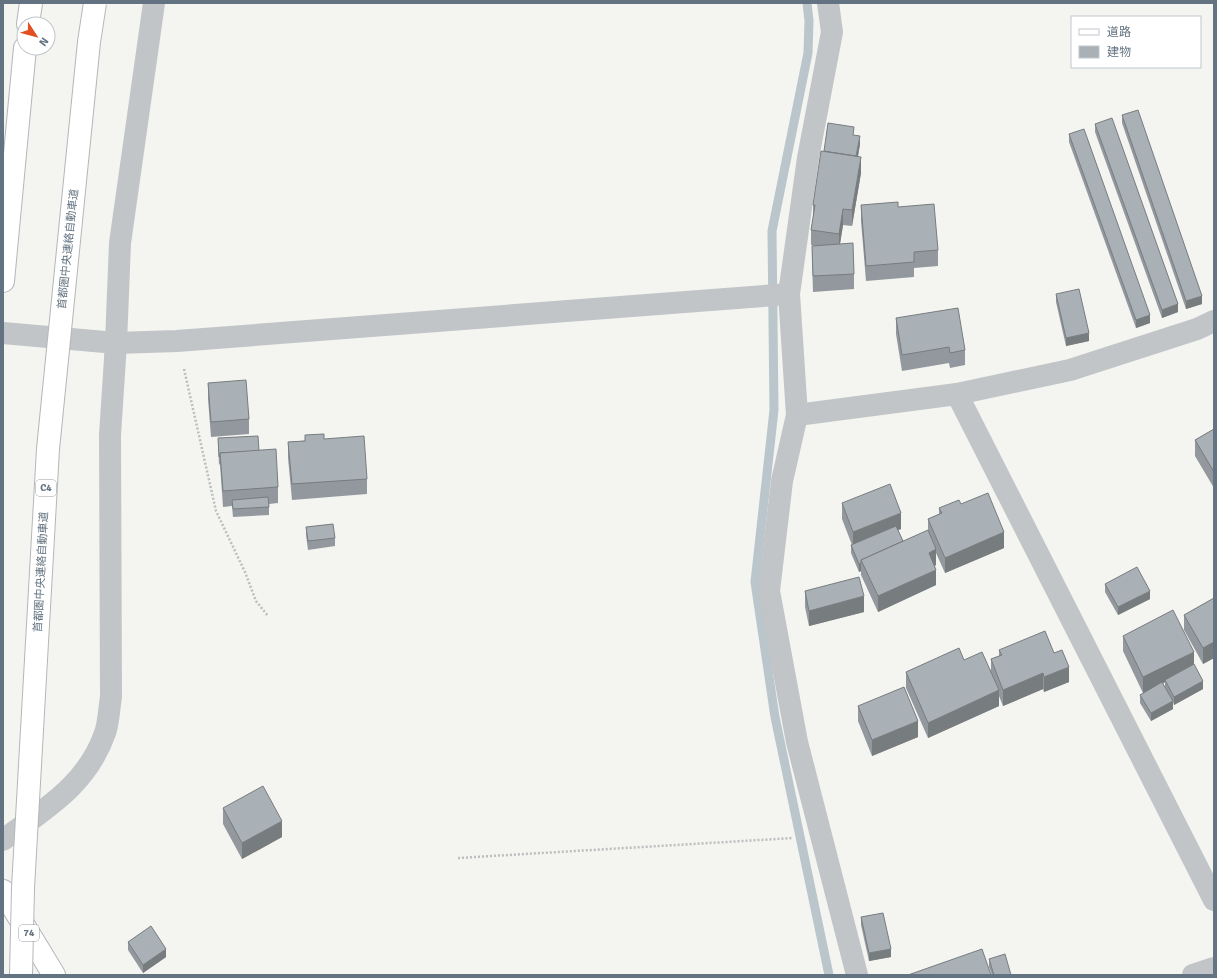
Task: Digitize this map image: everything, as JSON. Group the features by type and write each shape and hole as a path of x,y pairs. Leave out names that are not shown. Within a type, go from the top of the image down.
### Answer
{"main road":[{"path":"29,16 31,3"},
{"name":"首都圏中央連絡自動車道","path":"21,975 24,872 48,449 89,42 95,3"},
{"path":"3,281 24,56"},
{"name":"74","path":"3,891 54,975"}],"street":[{"path":"3,840 57,801 77,782 93,761 106,732 110,697 110,435 116,343 120,243 154,3"},
{"path":"828,3 832,32 808,158 789,294 797,415 782,481 769,591 797,742 857,975"},
{"path":"3,333 116,343 177,341 789,294"},
{"path":"797,415 957,394 1070,370 1197,329 1214,321"},
{"path":"957,394 1214,900"},
{"path":"1193,975 1214,968"}],"path":[{"path":"177,341 216,511 245,572 256,601 268,616"},
{"path":"458,858 821,836"}],"building":[{"path":"1138,110 1202,296 1186,301 1122,115"},
{"path":"1112,118 1178,304 1162,310 1095,124"},
{"path":"828,123 854,127 853,135 860,136 856,156 824,151"},
{"path":"1084,129 1150,315 1136,320 1069,134"},
{"path":"821,151 861,157 852,210 843,209 839,234 811,230"},
{"path":"898,202 898,207 934,204 938,250 914,252 914,262 866,266 861,205"},
{"path":"853,243 854,274 813,276 812,246"},
{"path":"1079,289 1089,333 1066,338 1056,294"},
{"path":"958,308 965,350 950,353 949,347 902,355 896,318"},
{"path":"246,380 249,419 211,422 208,383"},
{"path":"1214,429 1214,472 1195,440"},
{"path":"324,434 324,439 364,436 367,479 292,484 288,442 305,441 305,435"},
{"path":"258,436 259,451 220,453 219,457 218,438"},
{"path":"276,449 278,487 223,491 220,453"},
{"path":"890,484 901,513 853,532 842,503"},
{"path":"988,493 1004,532 945,558 928,519 942,513 939,508 959,500 961,504"},
{"path":"268,497 269,507 233,509 232,500"},
{"path":"333,524 335,538 308,541 306,527"},
{"path":"896,526 903,541 861,560 861,563 859,564 851,545"},
{"path":"928,530 936,549 929,553 936,570 878,596 861,560"},
{"path":"1137,567 1150,591 1118,607 1105,584"},
{"path":"859,577 864,596 809,611 805,591"},
{"path":"1214,598 1214,642 1203,648 1184,615"},
{"path":"1173,610 1194,652 1143,677 1123,636"},
{"path":"1045,631 1054,653 1062,650 1069,667 1044,677 1043,673 1003,690 991,659 1002,655 999,650"},
{"path":"959,648 964,660 982,652 999,690 928,723 906,672"},
{"path":"1194,664 1203,681 1174,697 1165,680"},
{"path":"1162,682 1173,701 1151,713 1140,695"},
{"path":"904,687 918,721 872,740 858,706"},
{"path":"263,786 282,821 242,843 223,808"},
{"path":"883,913 891,949 869,953 861,917"},
{"path":"151,926 166,949 143,965 128,942"},
{"path":"982,949 991,975 908,975"},
{"path":"1005,954 1011,975 994,975 989,959"}],"waterway":[{"path":"807,3 809,21 808,53 772,231 774,410 755,582 775,717 829,975"}]}
